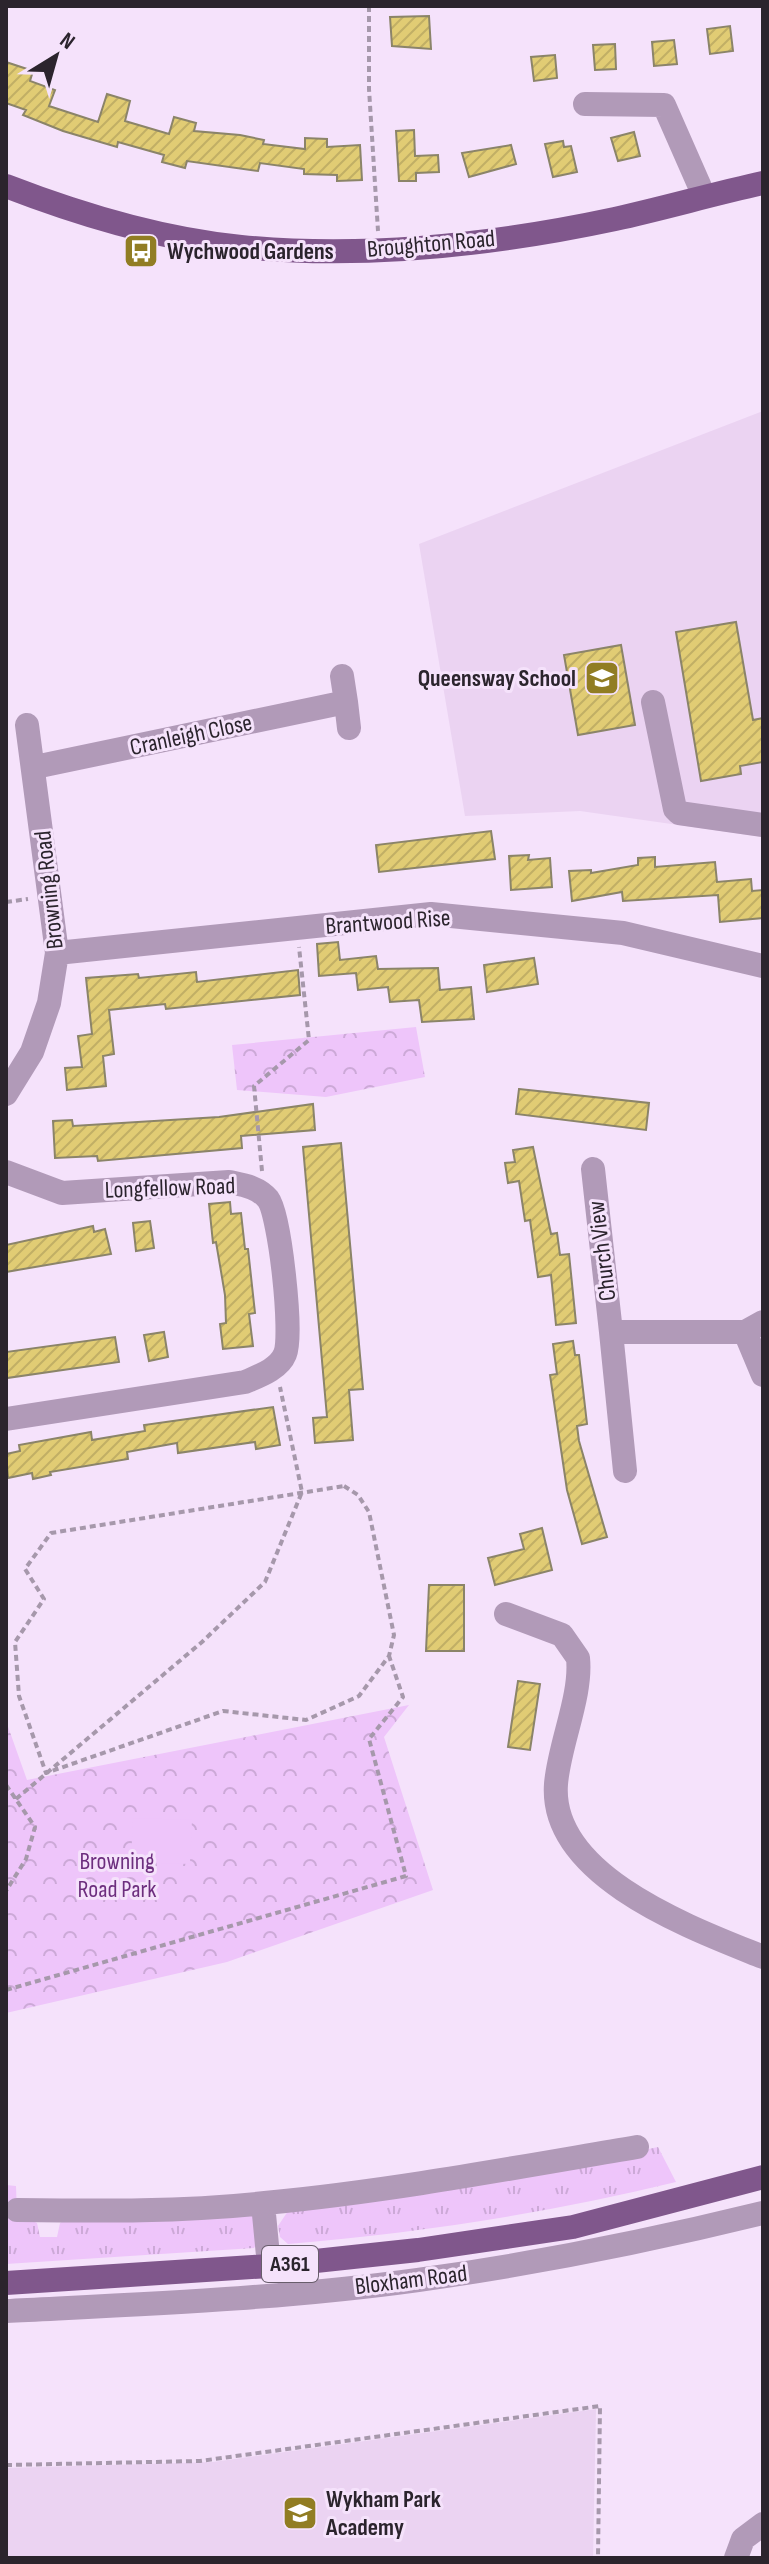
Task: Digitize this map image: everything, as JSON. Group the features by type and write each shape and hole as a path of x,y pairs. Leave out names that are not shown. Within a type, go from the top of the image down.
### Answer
{"main road":[{"name":"Broughton Road","path":"6,186 111,222 185,238 241,247 379,251 523,235 617,219 763,183"},
{"name":"Bloxham Road","path":"6,2283 269,2266 418,2250 573,2227 763,2177"}],"street":[{"path":"585,104 664,105 704,196"},
{"path":"342,676 349,728"},
{"name":"Cranleigh Close","path":"35,767 346,702"},
{"path":"653,702 675,809 679,813 763,825"},
{"name":"Browning Road","path":"6,1094 32,1052 49,1003 57,953 35,767 27,725"},
{"name":"Brantwood Rise","path":"57,953 431,914 623,933 763,966"},
{"name":"Church View","path":"593,1169 625,1471"},
{"name":"Longfellow Road","path":"6,1172 62,1193 229,1182 250,1186 264,1197 276,1218 288,1334 285,1354 275,1365"},
{"path":"754,1327 763,1375"},
{"name":"Church View","path":"611,1332 754,1327"},
{"path":"6,1419 245,1382 275,1365"},
{"path":"506,1614 562,1635 578,1658 556,1786 558,1816 582,1854 653,1909 763,1957"},
{"path":"17,2210 47,2222 144,2211 263,2204 400,2188 637,2147"},
{"path":"263,2204 269,2266"},
{"name":"Bloxham Road","path":"6,2311 275,2296 415,2281 551,2260 763,2213"},
{"path":"736,2558 743,2539 763,2524"}],"path":[{"path":"369,6 369,89 379,251"},
{"path":"264,1197 254,1086 309,1040 297,928"},
{"path":"16,1799 202,1642 265,1582 302,1492 275,1365"},
{"path":"344,1486 358,1495 369,1512 394,1635 389,1656 359,1696 306,1720 223,1711 46,1773 19,1696 15,1642 44,1599 25,1569 51,1533 344,1486"},
{"path":"6,1990 406,1876 369,1739 403,1697 389,1656"},
{"path":"6,1785 35,1827 26,1859 6,1891"},
{"path":"6,2465 200,2461 600,2406 598,2558"}],"shaded area":[{"name":"Queensway School","path":"763,411 763,837 580,811 465,816 419,544"},
{"name":"Wykham Park Academy","path":"596,2409 593,2558 6,2558 6,2468 213,2462"}],"green space":[{"path":"416,1027 425,1077 326,1097 237,1090 232,1045"},
{"name":"Browning Road Park","path":"409,1705 384,1737 433,1890 227,1962 6,2013 6,1721 27,1780"},
{"path":"133,1818 192,1820 190,1864 131,1862"},
{"path":"658,2147 676,2182 580,2203 435,2228 288,2244 280,2237 278,2226 288,2211 481,2185"},
{"path":"6,2185 16,2186 17,2214 37,2223 40,2237 57,2237 60,2223 72,2216 250,2214 262,2226 260,2239 254,2248 6,2264"}],"building":[{"path":"429,16 431,49 392,46 390,17"},
{"path":"730,26 733,51 710,54 707,29"},
{"path":"674,40 677,64 654,66 652,42"},
{"path":"615,44 616,69 595,70 593,45"},
{"path":"555,55 557,78 534,81 531,57"},
{"path":"6,62 33,71 30,81 55,90 49,106 98,122 107,94 130,101 125,121 169,134 174,117 196,123 194,131 240,135 264,140 263,144 305,149 305,138 327,139 327,147 360,145 362,180 337,181 337,175 304,174 304,169 260,163 258,171 187,161 185,168 162,162 164,155 118,142 117,147 63,131 23,115 26,110 6,103"},
{"path":"414,130 415,156 438,155 439,172 416,173 416,181 399,181 396,131"},
{"path":"634,132 640,156 618,161 611,138"},
{"path":"563,141 564,147 571,146 577,172 553,177 545,144"},
{"path":"511,145 516,164 469,177 462,153"},
{"path":"736,622 753,720 763,718 763,762 740,766 741,774 701,781 676,632"},
{"path":"621,645 635,725 578,735 564,655"},
{"path":"491,831 495,859 379,872 376,845"},
{"path":"529,855 528,860 550,858 552,887 511,890 509,856"},
{"path":"655,857 655,867 715,862 717,882 751,879 752,891 763,890 763,918 720,922 718,895 623,901 622,892 572,901 569,871 591,870 591,873 638,865 638,858"},
{"path":"338,942 340,960 376,956 378,969 438,968 440,990 471,987 474,1019 422,1022 419,1000 390,1002 388,987 358,990 356,973 319,976 317,944"},
{"path":"534,958 538,984 487,992 484,965"},
{"path":"298,970 300,995 166,1009 165,1004 109,1010 114,1054 103,1056 106,1086 67,1090 65,1068 82,1067 78,1036 92,1034 86,978 138,974 139,978 196,972 197,982"},
{"path":"519,1089 649,1103 646,1130 516,1114"},
{"path":"313,1104 315,1130 241,1136 242,1148 98,1161 97,1156 55,1158 53,1121 72,1120 73,1126 219,1117"},
{"path":"341,1143 363,1389 349,1390 353,1440 315,1443 313,1418 327,1417 303,1147"},
{"path":"533,1147 551,1234 557,1233 560,1255 569,1254 576,1323 556,1325 551,1275 538,1277 530,1220 525,1221 519,1181 508,1183 505,1163 515,1162 513,1150"},
{"path":"230,1202 231,1214 241,1213 255,1313 249,1314 253,1346 223,1349 220,1324 226,1323 225,1295 216,1242 213,1243 209,1204"},
{"path":"150,1221 154,1248 136,1251 133,1223"},
{"path":"93,1226 94,1232 105,1229 111,1254 6,1272 6,1245"},
{"path":"164,1332 168,1357 149,1361 144,1335"},
{"path":"115,1337 119,1362 7,1378 6,1352"},
{"path":"573,1341 575,1355 579,1355 587,1424 577,1426 579,1441 607,1537 582,1544 567,1490 550,1375 557,1374 553,1344"},
{"path":"273,1407 280,1445 256,1449 255,1442 178,1453 177,1443 127,1452 128,1459 50,1472 51,1475 33,1479 32,1473 8,1478 6,1454 20,1451 19,1445 91,1432 92,1440 145,1431 144,1425"},
{"path":"542,1528 552,1570 495,1585 488,1558 524,1549 520,1534"},
{"path":"429,1585 464,1585 464,1651 426,1651"},
{"path":"518,1681 540,1684 530,1750 508,1747"}],"place":[{"name":"Wychwood Gardens","path":"141,251"},
{"name":"Queensway School","path":"602,678"},
{"name":"Wykham Park Academy","path":"300,2513"}]}
